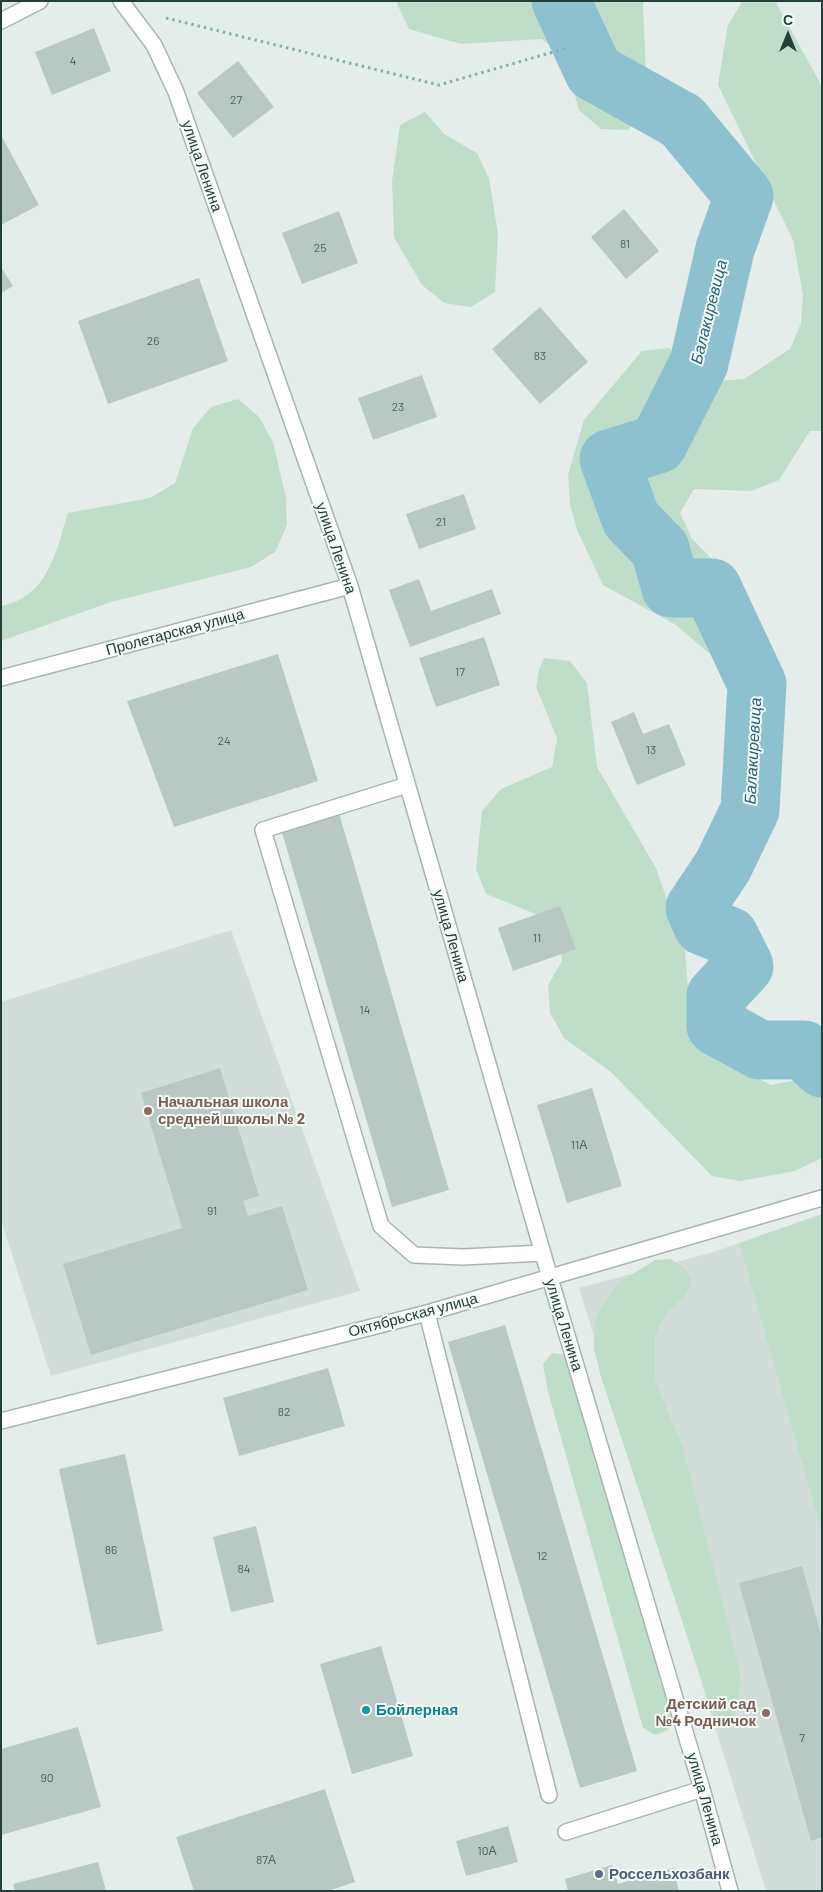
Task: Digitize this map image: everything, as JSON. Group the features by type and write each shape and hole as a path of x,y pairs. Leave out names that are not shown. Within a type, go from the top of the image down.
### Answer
{"street":[{"path":"1,21 40,1"},
{"name":"улица Ленина","path":"124,5 154,45 176,92 350,586 550,1278 702,1789 730,1891"},
{"name":"Пролетарская улица","path":"1,678 350,586"},
{"path":"407,786 263,830 381,1226 414,1255 463,1257 543,1253"},
{"name":"Октябрьская улица","path":"1,1421 427,1313 822,1198"},
{"path":"427,1313 549,1795"},
{"path":"566,1832 702,1789"}],"path":[{"path":"124,5 439,85 567,48"}],"shaded area":[{"name":"Начальная школа средней школы № 2","path":"231,930 360,1291 51,1376 1,1220 1,1002"},
{"name":"Детский сад №4 Родничок","path":"739,1243 822,1534 822,1891 766,1891 579,1288 710,1253"}],"green space":[{"path":"398,1 643,1 647,109 628,130 601,129 579,110 564,55 541,39 461,44 409,29 397,4"},
{"path":"775,1 819,81 822,91 822,431 810,431 779,480 751,491 694,489 680,513 692,539 714,561 746,610 742,648 718,661 676,625 603,585 577,530 570,504 568,475 584,420 642,351 670,348 688,373 716,381 744,379 790,349 801,323 803,295 793,240 718,85 728,25 742,2"},
{"path":"425,112 444,134 477,153 489,178 498,234 495,292 471,307 444,303 422,285 394,237 392,181 400,125"},
{"path":"238,399 259,417 273,442 286,498 287,525 275,552 251,567 111,602 1,641 1,606 17,601 30,593 40,583 54,557 68,513 150,498 175,483 193,428 211,407"},
{"path":"544,658 570,661 587,683 597,767 656,868 685,951 690,1010 720,1058 771,1085 822,1075 822,1158 795,1171 740,1181 712,1176 611,1072 564,1038 550,1013 548,985 562,961 558,934 538,915 486,894 476,869 482,811 501,789 552,767 557,738 536,687 539,669"},
{"path":"822,1214 822,1534 739,1243"},
{"path":"670,1259 684,1267 692,1279 687,1293 667,1312 655,1337 655,1380 683,1448 740,1672 739,1706 731,1718 718,1718 710,1705 601,1377 594,1349 595,1321 617,1284 655,1260"},
{"path":"552,1353 566,1355 671,1716 668,1730 655,1735 643,1728 548,1392 543,1364"}],"building":[{"path":"94,28 111,71 52,95 35,52"},
{"path":"238,61 274,107 233,138 197,93"},
{"path":"1,135 39,205 1,225"},
{"path":"624,209 659,251 626,279 591,237"},
{"path":"339,211 358,263 302,284 282,233"},
{"path":"1,267 13,286 1,293"},
{"path":"199,278 228,361 108,404 78,321"},
{"path":"540,307 588,362 540,404 492,349"},
{"path":"422,375 437,417 373,440 358,398"},
{"path":"464,494 476,529 419,549 406,514"},
{"path":"419,579 431,611 492,589 501,614 410,647 389,590"},
{"path":"484,637 500,685 436,707 419,658"},
{"path":"278,654 318,781 174,827 127,701"},
{"path":"634,712 643,734 669,724 686,765 637,785 611,722"},
{"path":"339,813 449,1190 392,1207 281,829"},
{"path":"560,906 576,949 513,971 498,928"},
{"name":"Начальная школа средней школы № 2","path":"220,1068 259,1196 243,1201 248,1216 282,1206 308,1290 91,1355 63,1264 182,1228 141,1093"},
{"path":"592,1088 622,1186 567,1203 537,1105"},
{"path":"505,1325 637,1771 580,1788 448,1342"},
{"path":"328,1368 345,1426 239,1456 223,1398"},
{"path":"125,1454 163,1631 97,1645 59,1469"},
{"path":"256,1526 274,1602 231,1612 213,1537"},
{"path":"802,1566 822,1638 822,1837 811,1841 739,1583"},
{"name":"Бойлерная","path":"381,1646 413,1756 352,1774 320,1664"},
{"path":"78,1727 101,1807 1,1835 1,1749"},
{"path":"325,1789 355,1882 328,1891 194,1891 176,1837"},
{"path":"508,1826 518,1862 466,1876 456,1841"},
{"path":"98,1862 106,1891 15,1891 13,1884"},
{"name":"Россельхозбанк","path":"612,1865 618,1884 673,1868 679,1891 568,1891 565,1879"}],"waterway":[{"name":"Балакиревица","path":"561,1 594,72 682,121 744,196 725,249 699,363 658,444 609,459 631,519 660,549 671,588 712,588 757,684 750,810 723,866 695,908 703,926 729,936 744,966 716,996 716,1026 760,1050 804,1050 822,1068"}],"place":[{"name":"Начальная школа средней школы № 2","path":"148,1111"},
{"name":"Бойлерная","path":"366,1710"},
{"name":"Детский сад №4 Родничок","path":"766,1713"},
{"name":"Россельхозбанк","path":"599,1874"}]}
